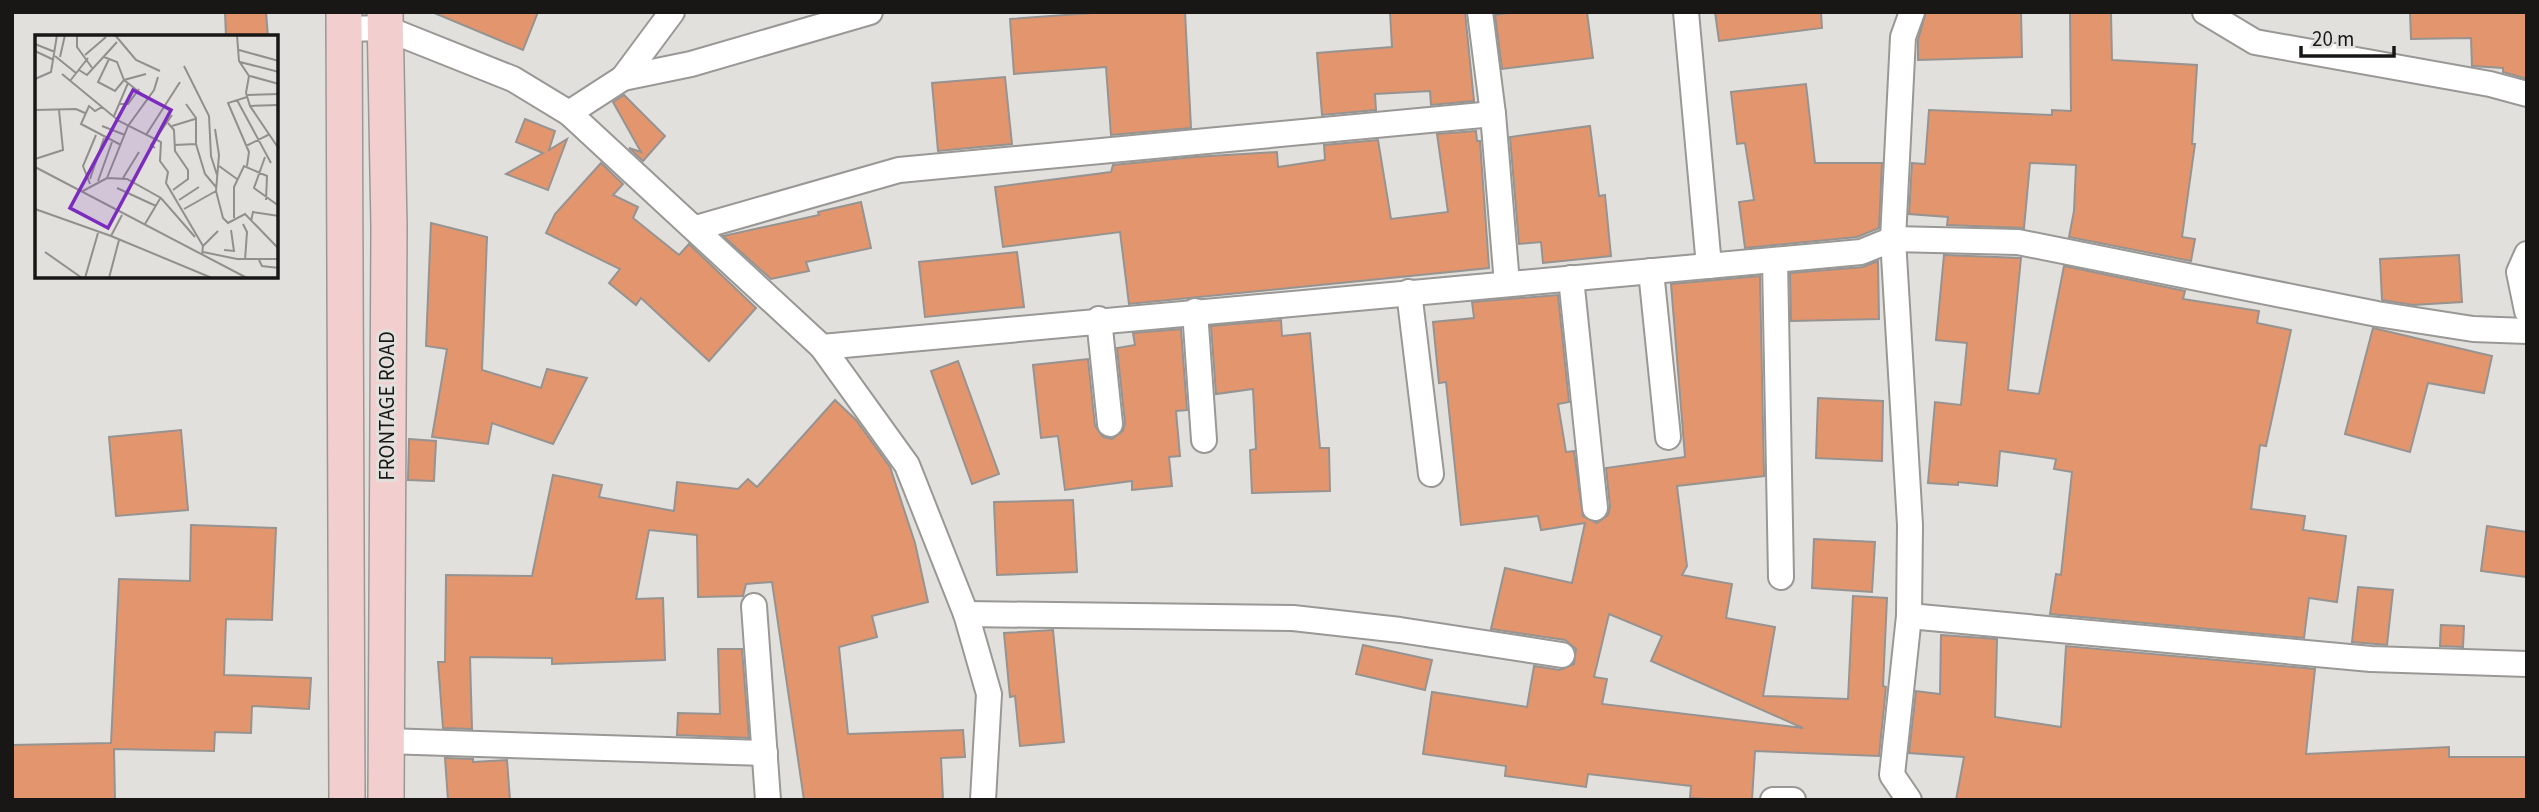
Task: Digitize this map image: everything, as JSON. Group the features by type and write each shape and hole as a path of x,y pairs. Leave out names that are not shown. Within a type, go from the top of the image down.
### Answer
{"main road":[{"name":"FRONTAGE ROAD","path":"385,20 389,227 386,800"},
{"path":"344,21 347,800"}],"street":[{"path":"569,113 623,78 672,12"},
{"path":"623,78 691,64 870,12"},
{"path":"1480,12 1493,114 1507,284"},
{"path":"1685,12 1709,266"},
{"path":"1909,800 1892,775 1909,615 1909,525 1894,239 1903,37 1912,12"},
{"path":"2205,12 2255,42 2490,84 2527,94"},
{"path":"344,21 385,20 513,79 569,113 822,347 907,465 966,614 989,694 983,800"},
{"path":"696,228 899,170 1493,114"},
{"path":"822,347 1100,319 1861,252 1894,239 2018,242 2376,314 2473,329 2527,331"},
{"path":"2527,254 2519,272 2527,311"},
{"path":"1775,260 1781,577"},
{"path":"1651,271 1668,437"},
{"path":"1571,278 1595,508"},
{"path":"1409,292 1431,474"},
{"path":"1195,311 1204,440"},
{"path":"1100,319 1110,424"},
{"path":"754,606 768,800"},
{"path":"966,614 1293,618 1401,630 1562,655"},
{"path":"1909,615 2371,659 2527,664"},
{"path":"385,741 765,753"},
{"path":"1773,800 1793,800"}],"building":[{"path":"225,12 266,12 268,35 226,35"},
{"path":"432,12 538,12 523,50"},
{"path":"1106,12 1185,12 1191,128 1111,135 1106,67 1014,74 1010,19"},
{"path":"1390,12 1465,12 1474,101 1431,105 1430,91 1375,94 1376,110 1322,115 1317,53 1392,47"},
{"path":"1515,12 1587,12 1593,58 1502,69 1495,15"},
{"path":"1715,12 1821,12 1822,28 1719,41"},
{"path":"1926,12 2021,12 2022,57 1918,60 1918,40"},
{"path":"2070,12 2111,12 2112,60 2197,65 2192,144 2195,144 2182,237 2195,239 2191,261 2069,237 2074,211 2076,165 2030,163 2024,228 1947,225 1948,217 1909,214 1912,163 1925,164 1929,110 2052,115 2052,110 2071,111"},
{"path":"2410,12 2527,12 2527,79 2503,72 2503,68 2472,66 2471,38 2411,39"},
{"path":"1005,77 1012,144 938,151 932,83"},
{"path":"1806,84 1815,163 1882,163 1879,228 1857,237 1745,248 1739,202 1754,200 1745,143 1737,144 1731,92"},
{"path":"624,95 665,136 643,161 629,148 641,152 613,102"},
{"path":"525,119 555,131 549,150 567,139 548,190 506,174 543,153 516,142"},
{"path":"1590,126 1599,196 1605,195 1611,256 1543,263 1541,242 1519,244 1510,137"},
{"path":"1476,131 1477,141 1480,141 1489,268 1129,304 1120,232 1003,247 995,187 1111,172 1113,165 1194,157 1277,152 1278,167 1325,160 1324,145 1378,140 1391,219 1448,212 1437,134"},
{"path":"601,163 623,184 613,195 638,207 633,218 679,255 689,244 756,308 709,361 641,298 636,305 609,283 620,269 546,233 555,214"},
{"path":"861,202 871,248 806,262 809,271 771,279 723,236 819,215 818,212"},
{"path":"431,223 487,237 482,370 541,388 547,369 587,378 553,444 492,423 488,444 432,437 447,349 426,346"},
{"path":"1017,252 1024,307 925,317 919,262"},
{"path":"1944,255 2021,258 2008,390 2039,394 2064,266 2185,291 2183,299 2259,311 2257,323 2291,330 2266,446 2260,445 2251,509 2305,516 2303,530 2346,536 2337,602 2309,598 2304,638 2050,614 2056,574 2061,575 2072,472 2054,469 2056,459 2000,451 1997,486 1958,482 1958,485 1928,483 1935,402 1961,405 1967,343 1936,340"},
{"path":"2459,255 2462,302 2413,305 2382,300 2380,259"},
{"path":"1878,261 1879,319 1791,321 1790,273 1863,267"},
{"path":"1760,276 1764,476 1677,486 1687,566 1682,575 1732,584 1726,618 1775,627 1763,696 1848,699 1853,596 1887,598 1883,686 1886,687 1879,756 1755,751 1752,800 1720,800 1690,798 1691,786 1588,774 1586,787 1505,776 1506,766 1423,754 1432,692 1527,707 1534,666 1560,670 1574,664 1576,649 1565,640 1491,629 1505,568 1572,583 1585,523 1541,530 1538,516 1461,525 1446,382 1439,383 1433,322 1474,318 1472,302 1558,295 1569,402 1558,404 1566,452 1574,451 1583,516 1597,523 1608,515 1610,507 1606,468 1685,457 1671,284","holes":["1609,614 1662,636 1651,661 1803,728 1602,704 1607,679 1594,677"]},
{"path":"1281,320 1282,336 1310,333 1320,448 1329,448 1330,491 1252,493 1250,450 1256,449 1253,389 1216,394 1211,326"},
{"path":"2373,328 2492,356 2484,393 2428,383 2410,452 2345,434"},
{"path":"1181,329 1187,410 1176,411 1180,456 1169,457 1172,486 1132,490 1132,481 1065,490 1058,436 1041,438 1033,365 1088,359 1095,426 1103,437 1112,439 1123,431 1125,423 1117,348 1135,345 1133,333"},
{"path":"958,361 999,474 972,484 931,371"},
{"path":"1818,398 1883,401 1882,461 1816,458"},
{"path":"835,400 856,420 890,467 915,543 928,602 872,616 877,637 839,647 848,734 963,730 965,757 941,758 943,800 804,800 772,582 746,584 743,596 698,597 697,535 649,530 636,599 663,598 665,660 552,664 552,658 470,657 472,729 443,728 438,662 445,662 446,575 532,576 553,475 602,485 599,497 674,511 677,482 738,489 748,479 757,487"},
{"path":"181,430 188,510 116,516 109,437"},
{"path":"409,439 436,441 434,481 408,480"},
{"path":"1073,500 1077,572 997,575 994,502"},
{"path":"191,525 276,528 272,620 226,619 224,675 311,678 309,709 252,706 251,733 215,732 214,751 114,749 115,800 12,800 12,745 111,743 119,579 190,581"},
{"path":"2487,526 2527,532 2527,577 2481,571"},
{"path":"1814,539 1875,542 1872,592 1812,588"},
{"path":"2358,587 2393,590 2387,645 2352,642"},
{"path":"2441,625 2464,626 2463,647 2440,646"},
{"path":"1053,630 1064,742 1020,746 1015,696 1010,697 1004,633"},
{"path":"1941,635 1997,639 1995,717 2061,727 2066,646 2315,669 2306,754 2449,747 2449,757 2527,757 2527,800 1956,800 1964,757 1909,753 1916,691 1940,694"},
{"path":"1363,645 1432,660 1425,690 1356,674"},
{"path":"718,649 742,649 749,738 677,735 678,713 720,714"},
{"path":"445,758 473,759 473,762 507,760 510,800 448,800"}]}
